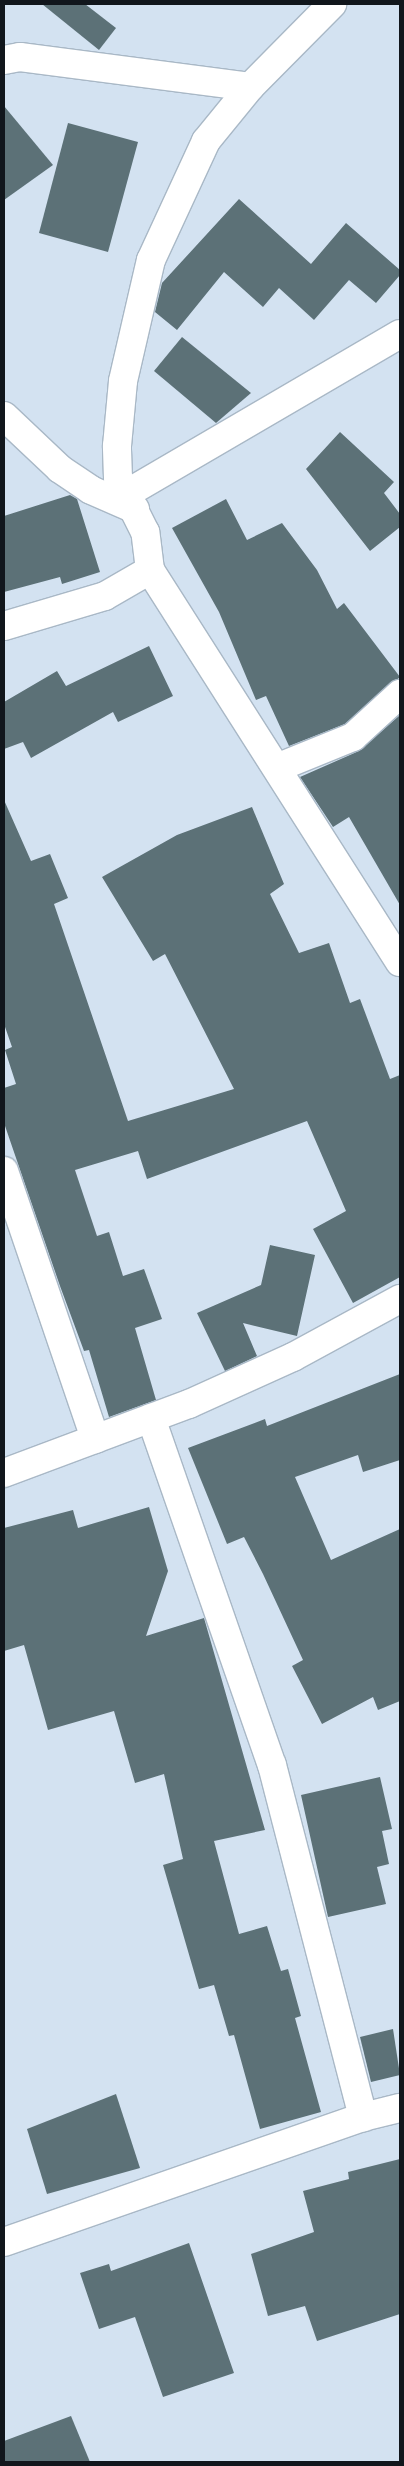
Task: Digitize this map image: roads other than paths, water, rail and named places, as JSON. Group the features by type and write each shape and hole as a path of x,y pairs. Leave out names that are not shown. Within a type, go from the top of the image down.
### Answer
{"street":[{"path":"332,4 250,87 206,141 152,260 123,381 118,478 145,532 150,570 398,953"},
{"path":"4,60 20,57 250,87"},
{"path":"4,416 60,468 91,490 130,501 400,334"},
{"path":"4,626 106,596 150,570"},
{"path":"279,767 352,737 400,694"},
{"path":"4,1171 95,1438"},
{"path":"4,1473 150,1418 293,1358 400,1299"},
{"path":"150,1418 272,1765 363,2116"},
{"path":"4,2242 363,2116 400,2108"}]}
